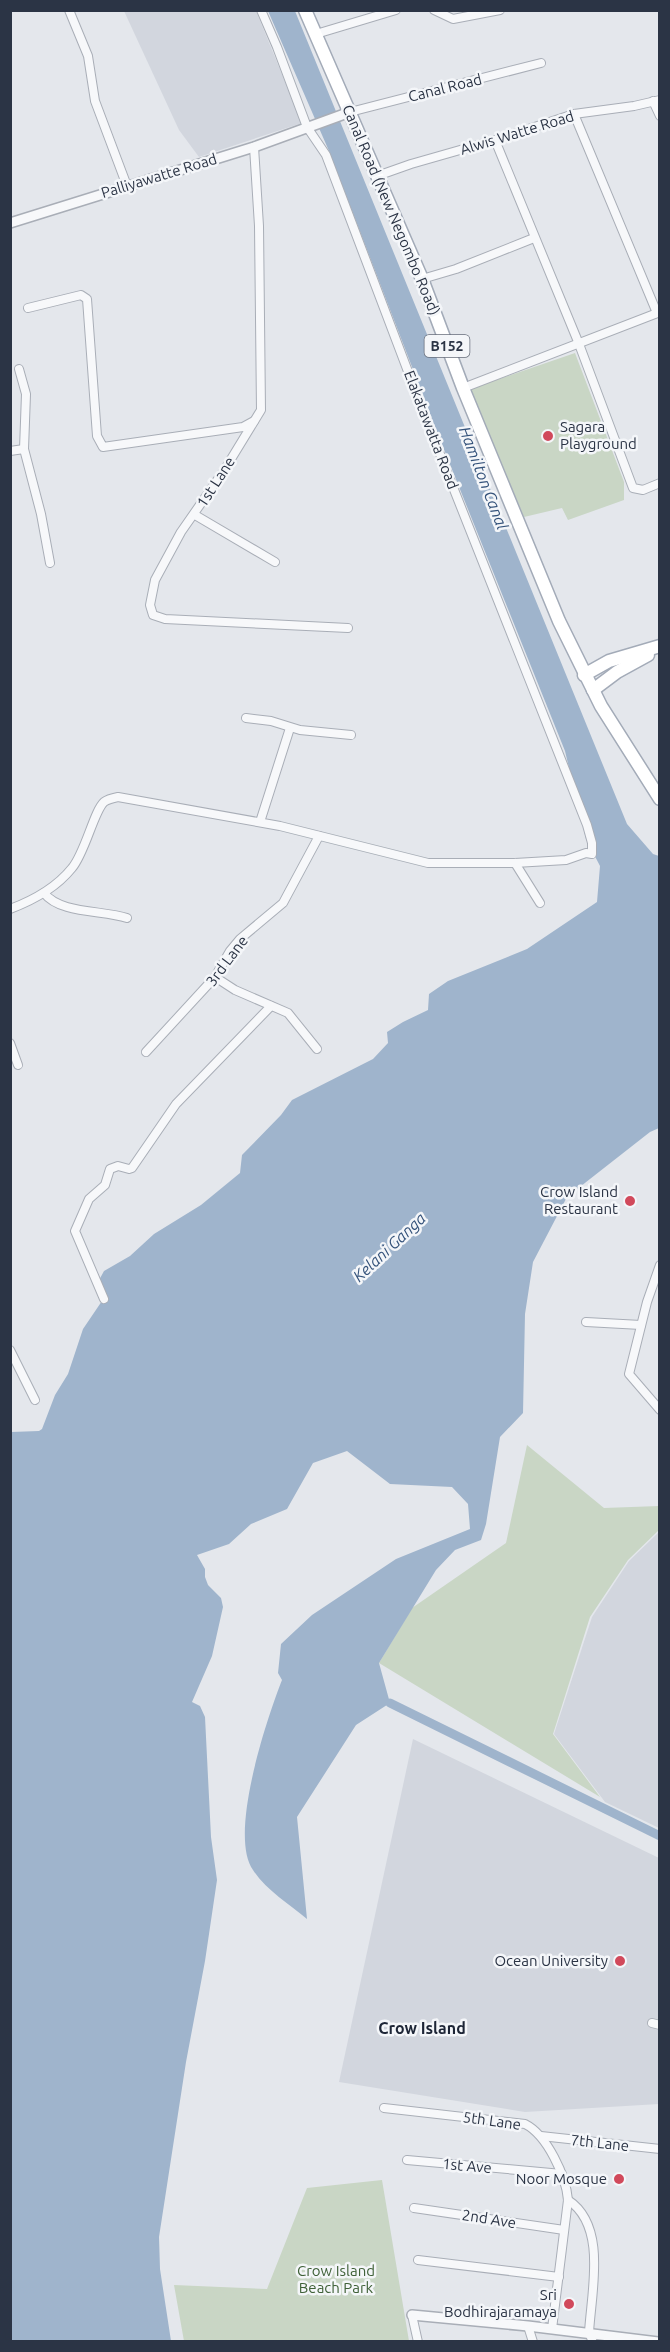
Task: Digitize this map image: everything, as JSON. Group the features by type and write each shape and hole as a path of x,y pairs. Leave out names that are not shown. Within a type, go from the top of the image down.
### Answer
{"main road":[{"name":"Canal Road (New Negombo Road)","path":"305,10 422,279 463,388 559,621 584,675 660,800"},
{"path":"584,675 609,661 660,647"},
{"path":"593,690 617,672 660,647"}],"street":[{"path":"69,10 88,56 95,101 127,186"},
{"name":"Elakatawatta Road","path":"261,10 307,127 326,155 426,419 587,825 592,843 592,854 586,853 566,860 515,863"},
{"path":"316,34 396,10"},
{"path":"434,10 453,19 500,10"},
{"name":"Canal Road","path":"350,112 541,63"},
{"path":"656,101 660,117"},
{"name":"Alwis Watte Road","path":"377,176 574,114 656,101"},
{"name":"Palliyawatte Road","path":"10,223 254,147 350,112"},
{"path":"463,388 658,313 574,114"},
{"path":"495,140 579,344 633,488 643,490 660,483"},
{"name":"1st Lane","path":"254,147 259,226 261,410 195,514 181,532 155,580 150,605 153,615 165,619 348,628"},
{"path":"422,279 456,269 534,238"},
{"path":"28,308 81,295 87,299 98,436 102,447 232,428 256,420"},
{"path":"19,369 26,394 24,449 41,514 50,563"},
{"path":"10,451 24,449"},
{"path":"195,514 275,562"},
{"path":"246,718 271,721 290,728 351,735"},
{"path":"260,822 290,728"},
{"path":"10,909 44,893 74,866 101,806 105,801 113,798 260,822 428,862 515,863 540,903"},
{"name":"3rd Lane","path":"146,1052 215,977 240,939 283,903 319,836"},
{"path":"44,893 50,900 60,904 127,918"},
{"path":"215,977 235,990 293,1018 317,1049"},
{"path":"104,1299 75,1231 89,1198 103,1189 110,1169 118,1166 132,1168 176,1104 271,1006"},
{"path":"10,1042 18,1065"},
{"path":"660,1264 641,1324 629,1374 660,1410"},
{"path":"586,1322 641,1324"},
{"path":"10,1350 35,1400"},
{"name":"5th Lane","path":"384,2108 525,2124 534,2128 541,2136 562,2174 567,2187 568,2200 552,2329"},
{"name":"7th Lane","path":"541,2136 660,2149"},
{"name":"1st Ave","path":"407,2160 562,2174"},
{"path":"568,2200 583,2213 593,2241 595,2258 591,2337"},
{"name":"2nd Ave","path":"414,2208 564,2230"},
{"path":"418,2260 559,2277"},
{"path":"418,2342 412,2315 528,2326 591,2337 653,2341"},
{"path":"528,2326 533,2342"}],"shaded area":[{"path":"124,11 256,11 302,123 199,157 179,130"},
{"path":"659,1532 659,1828 605,1802 554,1734 592,1617 629,1561"},
{"path":"413,1739 659,1858 659,2104 525,2112 339,2082"}],"green space":[{"name":"Sagara Playground","path":"575,353 624,482 624,500 568,520 562,508 524,517 470,389"},
{"path":"527,1445 604,1508 659,1506 659,1530 628,1560 590,1617 553,1734 600,1797 379,1663 412,1608 506,1543"},
{"name":"Crow Island Beach Park","path":"382,2180 409,2341 184,2341 174,2285 267,2289 307,2188"}],"water":[{"path":"268,11 295,11 627,824 653,854 659,856 659,1128 650,1132 567,1197 533,1262 525,1314 523,1413 500,1437 486,1524 481,1540 455,1550 436,1570 379,1663 390,1703 356,1725 297,1817 307,1919 264,1884 253,1870 246,1853 247,1805 252,1776 282,1680 278,1673 281,1644 312,1615 396,1559 470,1529 468,1504 452,1487 390,1484 347,1451 313,1463 287,1509 251,1524 229,1544 197,1555 205,1569 208,1585 221,1598 223,1607 212,1656 192,1702 200,1706 205,1717 211,1837 217,1880 159,2237 160,2269 171,2341 11,2342 11,1432 42,1429 55,1395 68,1374 83,1329 104,1298 98,1282 104,1271 130,1256 154,1234 201,1205 240,1173 242,1155 281,1115 292,1100 373,1059 388,1043 387,1032 428,1010 429,994 448,981 527,949 597,902 600,866 586,839 565,751 439,437 329,151"}],"waterway":[{"path":"390,1703 660,1836"}],"place":[{"name":"Sagara Playground","path":"548,436"},
{"name":"Crow Island Restaurant","path":"630,1201"},
{"name":"Ocean University","path":"620,1961"},
{"name":"Noor Mosque","path":"619,2179"},
{"name":"Sri Bodhirajaramaya","path":"569,2304"}],"district":[{"name":"Crow Island","path":"422,2028"}],"water label":[{"name":"Hamilton Canal","path":"484,478"},
{"name":"Kelani Ganga","path":"389,1247"}]}
